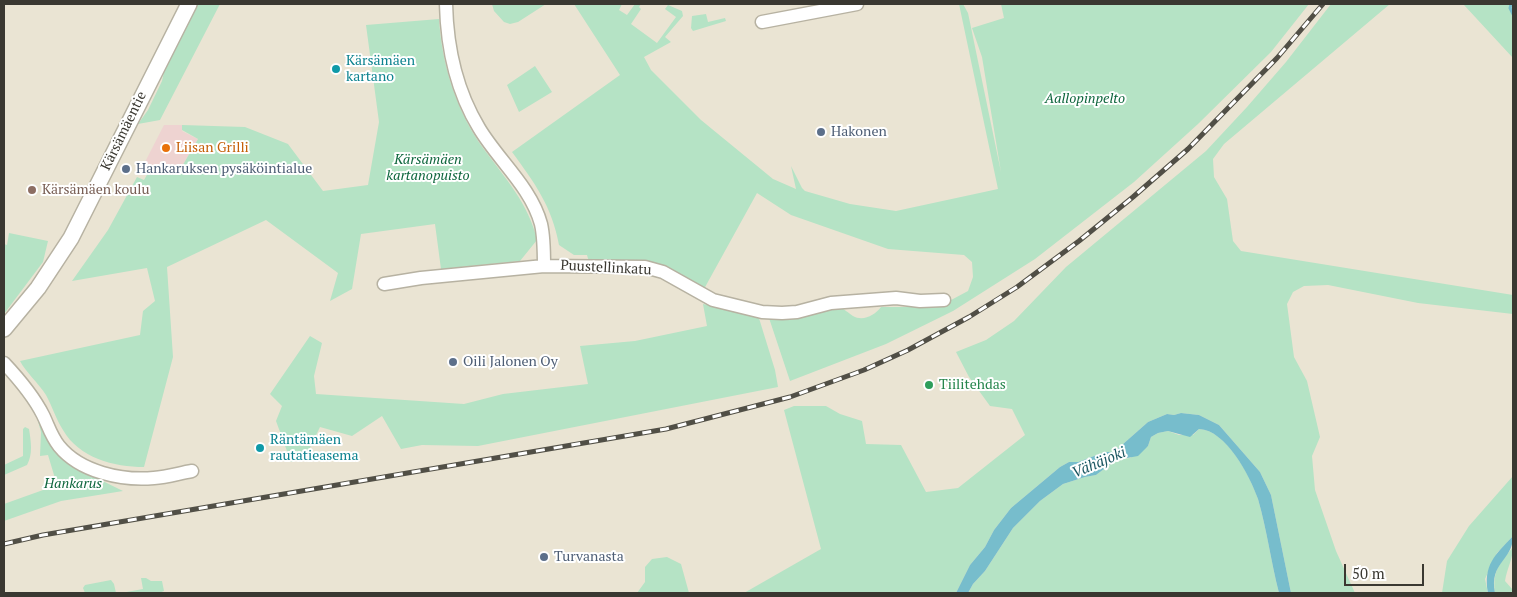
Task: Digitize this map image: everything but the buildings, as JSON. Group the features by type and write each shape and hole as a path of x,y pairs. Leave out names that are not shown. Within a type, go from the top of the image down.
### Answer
{"street":[{"name":"Kärsämäentie","path":"4,330 38,288 71,238 189,4"},
{"name":"Puustellinkatu","path":"446,4 448,44 458,82 479,127 533,202 541,225 544,245 544,266 645,267 663,272 718,302 762,312 797,312 831,303 896,298 920,301 944,300"},
{"path":"762,22 857,4"},
{"path":"384,284 421,278 544,266"},
{"path":"4,362 33,397 59,446 77,461 102,472 123,477 154,478 192,471"}],"shaded area":[{"path":"164,125 182,125 182,131 198,139 181,168 176,166 165,170 158,170 145,162"}],"green space":[{"path":"197,4 220,4 160,120 138,124 148,110 162,81 166,62"},
{"path":"492,4 546,4 518,22 510,24 504,22 494,11"},
{"name":"Aallopinpelto","path":"574,4 622,4 619,10 627,15 635,4 641,4 639,7 641,9 631,24 657,43 676,17 665,9 668,5 682,11 683,16 665,37 671,42 644,57 651,70 701,120 773,179 796,189 791,166 805,191 850,204 896,211 998,189 959,4 963,4 968,13 1001,172 982,57 972,28 1004,18 1001,4 1309,4 1271,52 1198,124 1134,182 1035,259 953,311 886,344 790,381 768,315 839,307 857,318 865,318 876,313 881,307 938,307 968,291 973,277 972,262 964,255 888,249 791,215 757,193 704,289 678,276 589,262 587,255 574,255 559,245 547,206 535,184 512,152 620,75"},
{"path":"1331,4 1390,4 1224,144 1213,159 1214,177 1227,199 1233,241 1241,251 1513,295 1513,314 1418,303 1328,285 1304,286 1293,292 1287,304 1294,357 1307,381 1320,437 1312,456 1315,490 1336,551 1355,593 1291,593 1271,495 1260,472 1219,425 1199,415 1181,413 1167,414 1148,422 1114,452 1105,452 1078,462 1069,462 1060,467 1011,508 994,530 985,547 970,565 956,593 744,593 821,549 784,410 794,406 826,406 840,414 862,421 866,444 901,445 926,492 958,488 1025,435 1012,409 990,406 969,377 956,352 986,340 1014,321 1066,267 1206,151 1286,62"},
{"path":"1461,4 1513,4 1513,58 1464,5"},
{"path":"706,14 708,22 725,18 726,21 693,31 691,28 692,16"},
{"name":"Kärsämäen kartanopuisto","path":"439,19 443,53 458,103 473,133 522,203 533,227 537,240 520,261 441,269 435,224 361,234 352,289 330,301 338,273 266,220 167,267 173,357 144,467 109,463 78,448 63,430 40,386 20,361 140,335 143,311 155,301 147,268 72,281 108,230 137,177 144,180 152,166 160,169 181,168 198,139 182,130 182,125 245,127 288,144 323,191 368,185 379,122 366,25"},
{"path":"535,66 552,92 519,112 507,85"},
{"path":"9,233 48,241 43,262 4,314 4,244 7,245"},
{"path":"703,304 758,315 775,370 778,387 478,446 422,445 401,449 382,416 352,436 320,427 305,458 291,462 276,421 282,406 270,394 310,336 322,343 314,376 316,394 464,404 503,394 588,384 580,346 635,341 707,326"},
{"name":"Hankarus","path":"36,414 57,453 68,464 123,491 61,501 4,521 4,504 57,485 48,455 40,456 41,432"},
{"path":"25,427 29,429 31,452 29,461 27,465 4,475 4,465 23,456 23,429"},
{"path":"1199,429 1209,431 1227,445 1236,455 1249,478 1258,499 1279,593 968,593 1013,528 1040,501 1063,484 1096,475 1116,460 1130,458 1148,446 1151,437 1158,433 1168,431 1179,435 1193,435"},
{"path":"1513,476 1513,536 1497,553 1485,579 1488,593 1442,593 1447,561 1469,526"},
{"path":"1513,547 1505,581 1513,590 1513,593 1495,593 1496,573 1504,558"},
{"path":"667,557 681,564 689,593 637,593 645,582 645,567 652,559"},
{"path":"141,578 151,581 162,581 164,591 159,593 121,593 143,589"},
{"path":"111,580 116,593 85,593 83,588 85,585"}],"water":[{"name":"Vähäjoki","path":"1167,414 1199,415 1219,425 1260,472 1271,495 1291,593 1279,593 1258,499 1243,467 1236,456 1218,437 1209,431 1199,429 1190,437 1168,431 1158,433 1151,437 1148,446 1138,456 1116,460 1096,475 1063,484 1040,501 1013,528 968,593 956,593 970,565 985,547 994,530 1011,508 1060,467 1069,462 1078,462 1105,452 1114,452 1148,422"},
{"path":"1513,536 1509,551 1495,575 1495,593 1488,593 1487,575 1492,561"}],"waterway":[{"path":"1511,4 1510,8 1513,14"}],"railway":[{"path":"4,544 43,535 666,429 790,397 864,370 908,350 969,317 1017,287 1079,241 1188,149 1277,58 1323,4"}],"place":[{"name":"Kärsämäen kartano","path":"336,69"},
{"name":"Hakonen","path":"821,132"},
{"name":"Liisan Grilli","path":"166,148"},
{"name":"Hankaruksen pysäköintialue","path":"126,169"},
{"name":"Kärsämäen koulu","path":"32,190"},
{"name":"Oili Jalonen Oy","path":"453,362"},
{"name":"Tiilitehdas","path":"929,385"},
{"name":"Räntämäen rautatieasema","path":"260,448"},
{"name":"Turvanasta","path":"544,557"}]}
